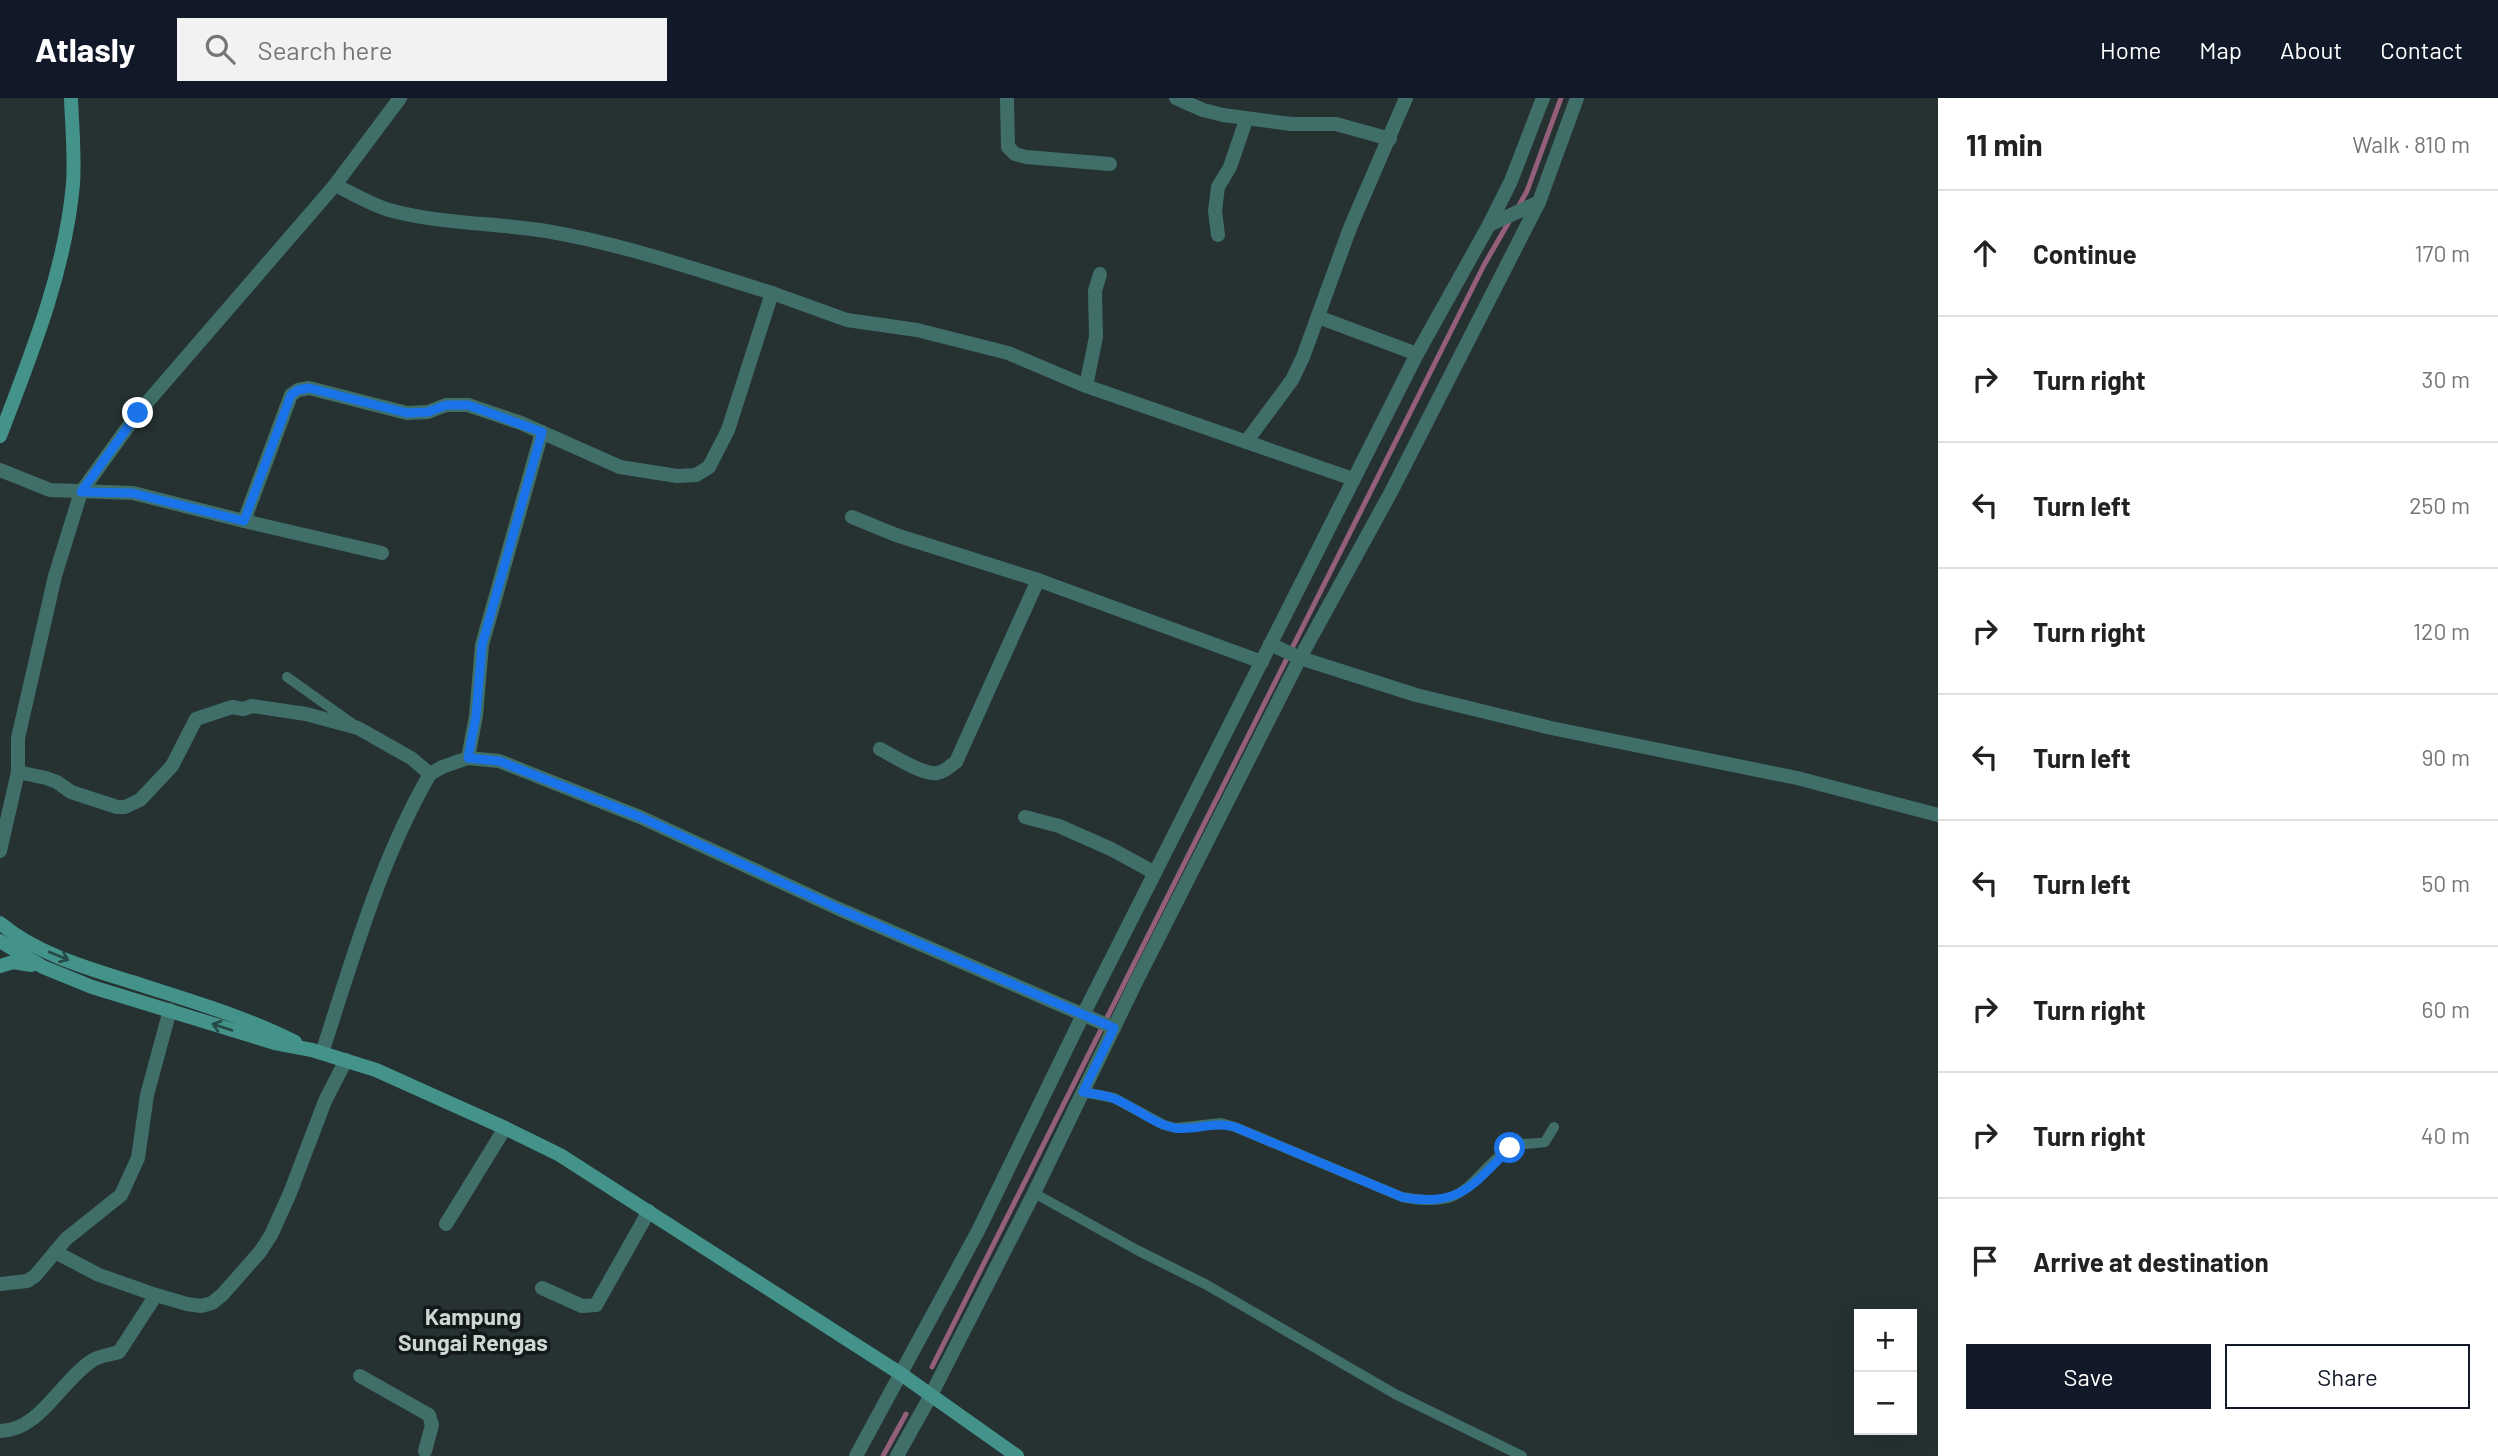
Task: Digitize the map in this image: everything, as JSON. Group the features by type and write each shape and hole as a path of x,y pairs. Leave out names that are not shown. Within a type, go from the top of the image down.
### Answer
{"street":[{"path":"0,436 36,343 61,258 73,184 71,98"},
{"path":"0,851 18,772 18,738 55,576 81,492 138,413 335,185 400,98"},
{"path":"1007,98 1008,147 1014,154 1026,158 1110,164"},
{"path":"1176,98 1203,110 1245,120 1336,124 1390,139"},
{"path":"1247,442 1292,380 1350,228 1406,98"},
{"path":"856,1456 978,1231 1099,1023 1286,651 1353,480 1418,354 1494,223 1543,98"},
{"path":"897,1456 931,1395 1083,1092 1099,1023 1155,873 1262,662 1286,651 1391,492 1539,202 1577,98"},
{"path":"1218,235 1215,211 1218,187 1230,167 1245,120"},
{"path":"335,185 392,211 438,220 545,231 595,241 684,265 847,320 880,327 917,330 1008,353 1086,386 1353,480"},
{"path":"1494,223 1539,202"},
{"path":"1086,386 1096,337 1095,291 1100,274"},
{"path":"244,521 291,395 298,390 309,388 407,413 428,412 446,405 468,405 542,432 620,467 677,476 696,475 709,467 728,430 772,293"},
{"path":"1318,317 1418,354"},
{"path":"468,758 476,716 482,645 542,432"},
{"path":"0,470 50,490 132,493 383,553"},
{"path":"852,517 897,535 1038,580 1262,662"},
{"path":"880,749 926,772 946,770 956,762 1038,580"},
{"path":"1286,651 1416,695 1564,730 1797,778 1938,815"},
{"path":"18,772 46,778 78,795 125,807 140,800 172,766 196,719 232,707 243,709 262,706 358,727 411,758 430,774"},
{"path":"317,1052 367,914 412,804 430,774 468,758 499,761 640,817 839,909 1099,1023"},
{"path":"1025,817 1059,826 1111,849 1155,873"},
{"path":"2,932 55,955 264,1028 317,1052"},
{"path":"2,932 43,967"},
{"path":"0,966 13,962 43,967 92,987 275,1043 317,1052 376,1070 560,1154 901,1374 1017,1456"},
{"path":"0,1284 27,1282 66,1239 121,1195 138,1158 147,1095 170,1010"},
{"path":"55,1252 99,1275 156,1295 201,1306 212,1303 260,1252 271,1235 325,1101 346,1060"},
{"path":"446,1224 505,1128"},
{"path":"542,1288 582,1306 596,1305 649,1211"},
{"path":"0,1432 25,1426 85,1366 94,1359 119,1352 156,1295"},
{"path":"360,1376 429,1415 432,1425 427,1454"}],"lane":[{"path":"287,677 358,727"},
{"path":"1083,1092 1114,1098 1164,1125 1176,1128 1221,1123 1235,1127 1402,1197 1416,1200 1450,1198 1462,1192 1510,1148 1545,1142 1554,1127"},
{"path":"1034,1193 1205,1284 1395,1394 1522,1456"}],"waterway":[{"path":"1517,209 1527,191 1561,98"},
{"path":"932,1367 1484,265 1510,220"},
{"path":"883,1456 906,1414"}],"district":[{"name":"Kampung Sungai Rengas","path":"473,1329"}],"route":[{"path":"138,413 81,492 132,493 155,497 244,521 291,395 298,390 309,388 407,413 428,412 446,405 468,405 542,432 482,645 476,716 468,758 499,761 640,817 839,909 1082,1017 1114,1028 1083,1092 1114,1098 1164,1125 1189,1128 1221,1123 1235,1127 1402,1197 1416,1200 1450,1198 1462,1192 1510,1148"}]}
